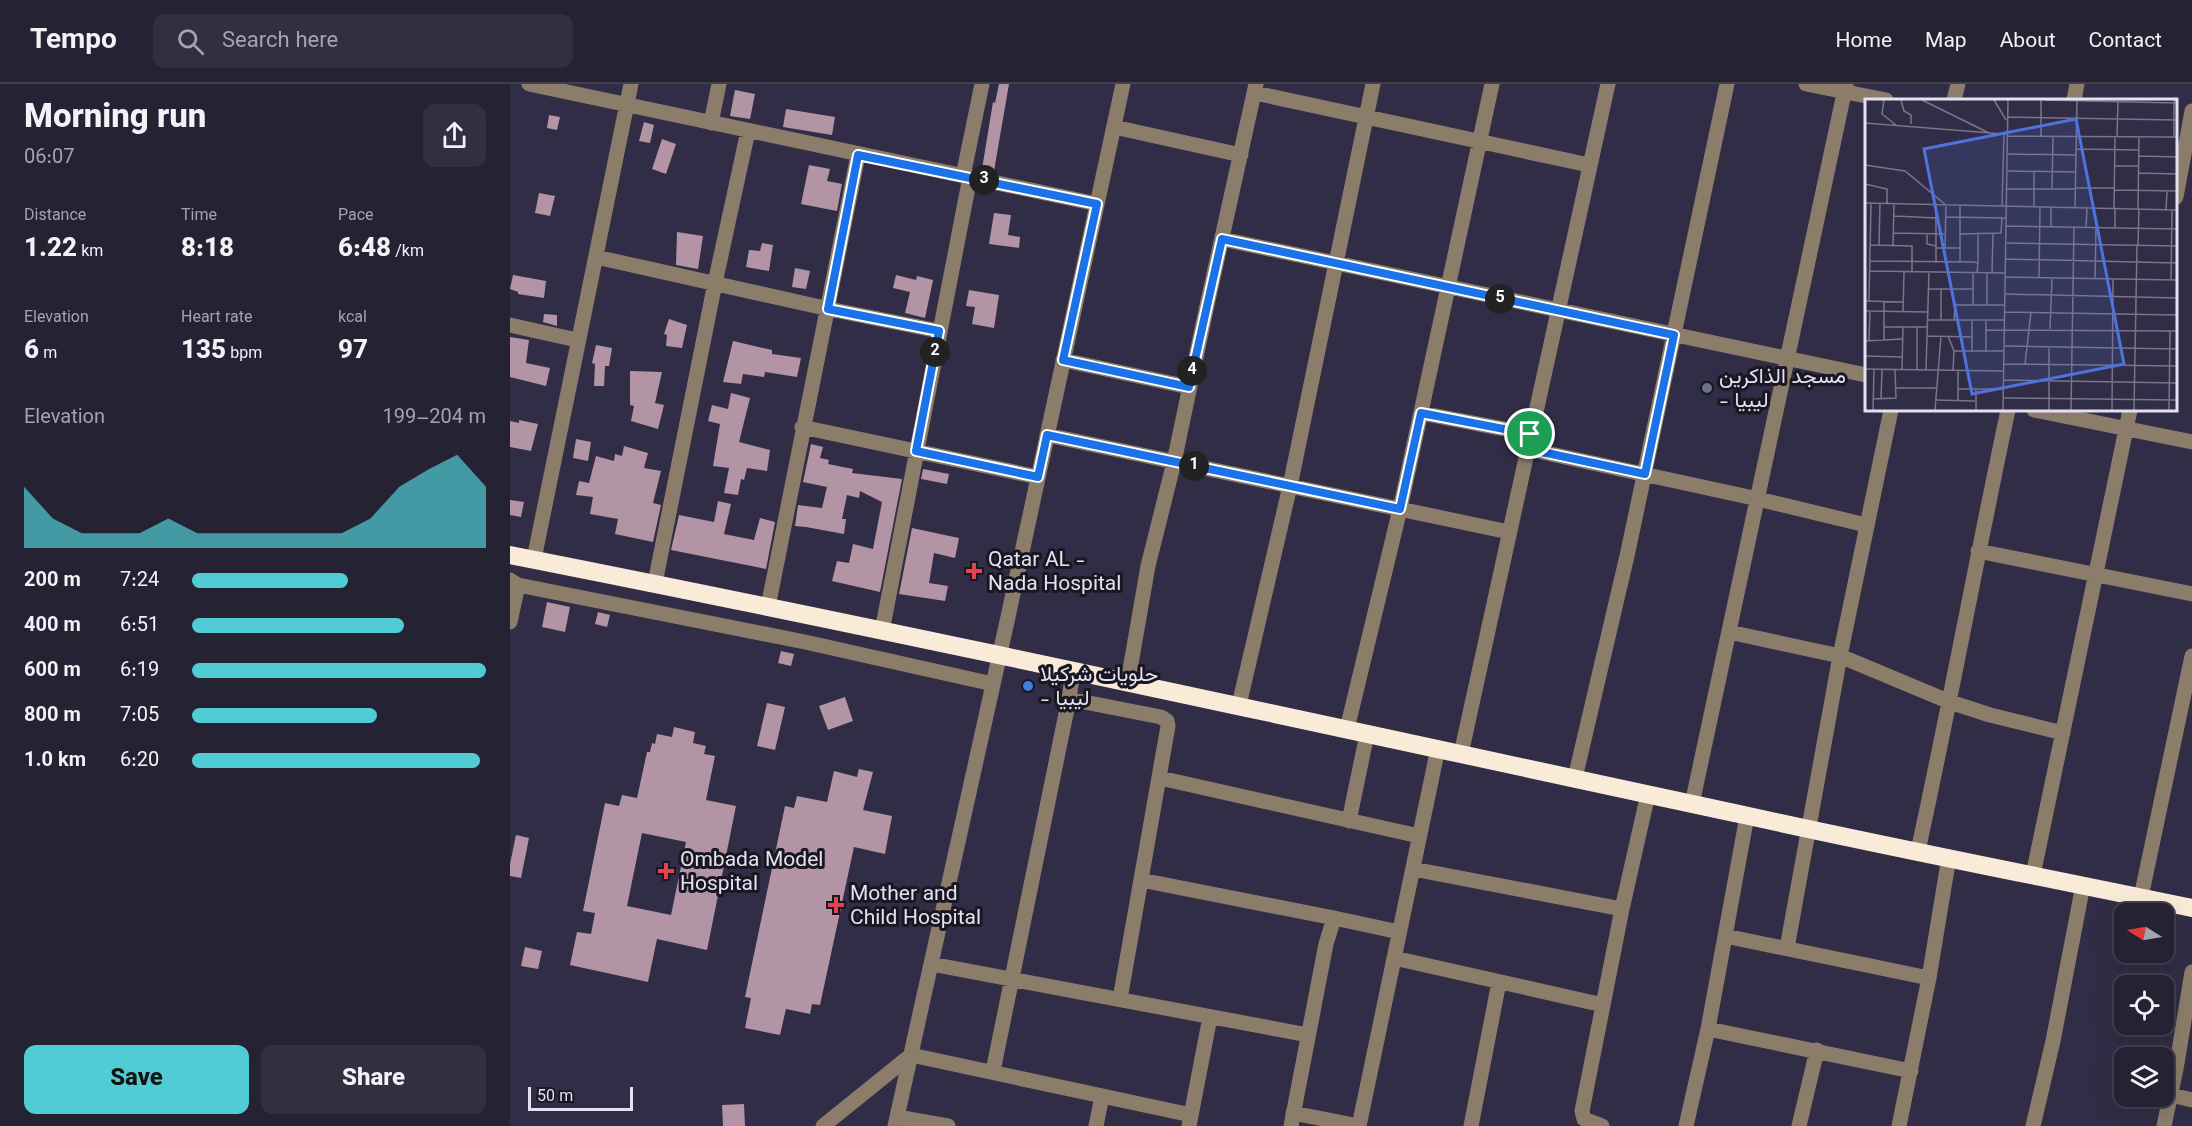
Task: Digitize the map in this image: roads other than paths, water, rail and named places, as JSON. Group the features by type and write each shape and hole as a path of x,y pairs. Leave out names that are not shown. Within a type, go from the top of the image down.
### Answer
{"highway":[{"path":"510,557 534,559 655,583 1128,681 1747,816 2192,908"}],"street":[{"path":"529,84 1097,204"},
{"path":"534,559 631,84"},
{"path":"711,123 719,84"},
{"path":"882,631 939,331 982,84"},
{"path":"948,1126 896,1121 1123,84"},
{"path":"1239,705 1290,486 1373,84"},
{"path":"1347,729 1400,509 1492,84"},
{"path":"1461,754 1608,84"},
{"path":"1575,778 1645,474 1727,84"},
{"path":"1806,84 1845,88 1883,99"},
{"path":"1954,99 1958,84"},
{"path":"2074,99 2077,84"},
{"path":"1692,804 1845,88"},
{"path":"1128,681 1148,566 1174,462 1255,89 1367,117 1589,165"},
{"path":"2177,189 2192,111"},
{"path":"1114,127 1241,155"},
{"path":"655,583 748,131"},
{"path":"768,607 802,427 858,155"},
{"path":"1222,239 1336,265 1865,375"},
{"path":"596,257 828,309 939,331"},
{"path":"510,324 577,340"},
{"path":"1063,360 1189,387"},
{"path":"1787,948 1840,656 1891,411"},
{"path":"1918,851 2008,411"},
{"path":"2039,411 2192,442"},
{"path":"2032,875 2130,411"},
{"path":"1421,413 1530,434"},
{"path":"802,427 1038,477"},
{"path":"1047,435 1509,532"},
{"path":"1528,449 1866,525"},
{"path":"1978,551 2192,594"},
{"path":"510,622 514,582 805,642 993,684"},
{"path":"1729,632 1840,656 1950,702 1990,715 2063,733"},
{"path":"2141,897 2192,656"},
{"path":"993,1071 1073,671"},
{"path":"1069,699 1161,717 1167,721 1168,726 1120,999"},
{"path":"1349,821 1367,734"},
{"path":"1334,918 1326,944 1292,1119 1359,1126 1438,748"},
{"path":"1160,778 1419,836"},
{"path":"1602,1126 1584,1119 1582,1111 1622,909 1648,794"},
{"path":"1686,1126 1708,1029 1747,816"},
{"path":"1899,1126 1929,978 1949,857"},
{"path":"1413,869 1622,909"},
{"path":"1141,880 1399,932"},
{"path":"2032,1126 2053,1041 2083,885"},
{"path":"1725,936 1929,978"},
{"path":"1394,958 1604,1005"},
{"path":"931,964 1308,1035"},
{"path":"2174,1077 2192,972"},
{"path":"1471,1126 1499,982"},
{"path":"823,1126 911,1055 1102,1096 1190,1120 1210,1017"},
{"path":"1708,1029 1911,1071"},
{"path":"1799,1126 1817,1050"},
{"path":"1096,1126 1102,1096"},
{"path":"2174,1096 2192,1100"},
{"path":"2164,1126 2168,1107"}],"place":[{"name":"مسجد الذاكرين - ليبيا","path":"1707,388"},
{"name":"Qatar AL - Nada Hospital","path":"974,571"},
{"name":"حلويات شركيلا - ليبيا","path":"1028,686"},
{"name":"Ombada Model Hospital","path":"666,871"},
{"name":"Mother and Child Hospital","path":"836,905"}]}
